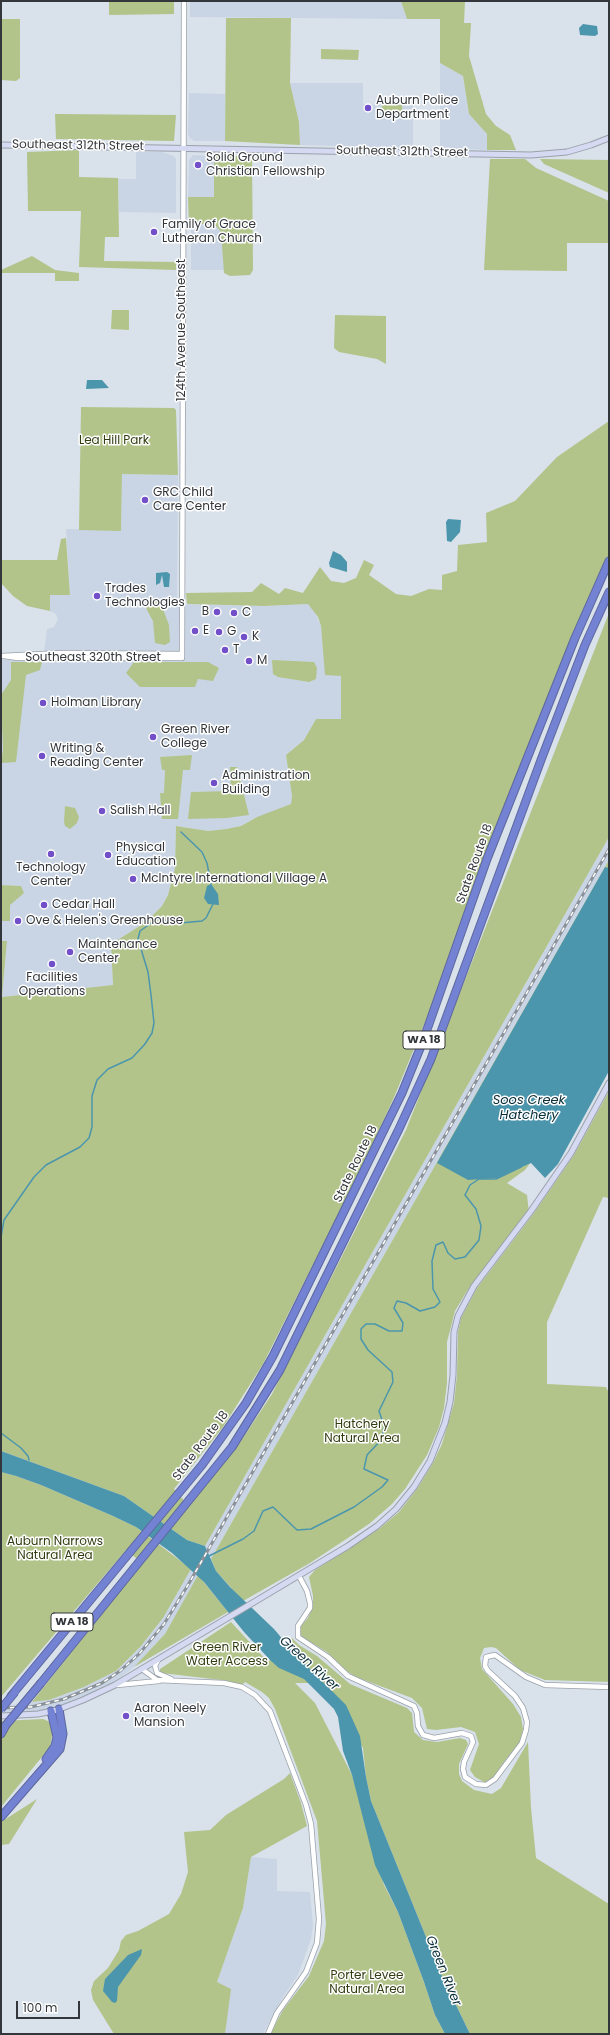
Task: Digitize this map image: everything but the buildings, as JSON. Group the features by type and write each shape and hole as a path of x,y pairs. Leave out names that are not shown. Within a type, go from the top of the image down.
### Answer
{"highway":[{"name":"State Route 18","path":"1,1709 180,1492 232,1424 261,1378 399,1100 423,1042 487,858 575,638 609,561"},
{"name":"State Route 18","path":"3,1730 232,1446 280,1370 418,1088 453,1001 541,760 586,645 609,592"},
{"path":"1,1706 15,1692"},
{"path":"1,1817 60,1748 62,1734 59,1709"},
{"path":"1,1813 53,1750 57,1737 51,1711"}],"main road":[{"name":"Southeast 312th Street","path":"1,145 531,155 567,152 592,145 609,138"},
{"path":"1,1716 59,1709 115,1685 260,1597 299,1576 376,1526 396,1509 414,1487 430,1461 445,1423 450,1402 453,1375 454,1332 458,1316 474,1286 531,1211 571,1153 609,1083"}],"street":[{"name":"124th Avenue Southeast","path":"182,656 184,1"},
{"name":"Southeast 320th Street","path":"3,656 63,653 182,656"},
{"path":"299,1576 307,1591 310,1603 297,1630 298,1637 301,1641 323,1653 348,1676 414,1706 417,1709 418,1726 423,1735 434,1738 462,1733 471,1736 473,1742 464,1762 463,1769 465,1777 476,1784 486,1784 495,1779 522,1743 527,1722 523,1708 515,1696 488,1671 485,1666 486,1657 495,1655 526,1677 545,1685 609,1687"},
{"path":"158,1660 155,1666 157,1673 161,1676 184,1681"},
{"path":"142,1669 153,1678 163,1681"},
{"path":"115,1685 163,1681 184,1681 215,1682 242,1687 256,1695 266,1704 273,1717 306,1805 311,1824 319,1919 317,1943 306,1972 277,2013 268,2034"}],"shaded area":[{"path":"190,1 401,1 407,19 190,17"},
{"path":"440,63 463,76 469,114 487,134 487,150 440,148"},
{"path":"290,83 363,83 363,104 382,105 382,113 402,113 402,105 413,105 413,148 300,145 299,122"},
{"path":"189,93 225,94 225,141 194,141 190,138 188,134"},
{"path":"136,152 162,152 174,156 176,159 176,213 119,212 118,179 136,179"},
{"path":"193,155 214,156 214,197 188,197 189,160"},
{"path":"191,220 224,220 224,270 191,270"},
{"name":"Green River College","path":"122,474 178,475 177,604 264,606 308,604 314,610 321,626 324,651 341,675 341,719 316,719 304,740 286,755 292,796 291,804 262,818 257,817 241,826 226,829 208,831 176,826 175,868 168,895 162,906 146,922 111,944 113,985 2,997 7,941 1,941 1,921 10,921 10,905 21,886 1,885 1,659 43,661 47,629 54,627 58,619 56,614 50,611 49,595 70,595 66,529 121,530"},
{"path":"609,837 609,860 211,1559 205,1546"},
{"path":"191,1569 198,1575 165,1634 134,1667 103,1691 59,1709 1,1716 1,1703 12,1705 49,1700 84,1687 116,1671 141,1646 163,1618"},
{"path":"251,1857 277,1859 277,1891 310,1892 313,1925 311,1939 298,1975 283,1997 263,2034 225,2034 226,2023 217,1982 243,1908"}],"green space":[{"path":"109,1 174,1 174,14 109,15"},
{"path":"401,1 465,1 464,23 471,23 469,56 486,114 496,126 510,135 516,150 487,150 487,134 469,114 463,76 440,63 440,19 407,19"},
{"path":"226,18 291,18 290,83 299,122 300,145 225,141"},
{"path":"1,19 20,19 20,78 16,81 1,80"},
{"path":"321,49 359,50 358,60 321,59"},
{"path":"382,105 402,105 402,113 382,113"},
{"path":"55,114 176,115 174,141 56,139"},
{"path":"79,150 79,177 118,178 119,237 105,237 104,261 176,262 176,270 79,267 81,211 28,211 27,152"},
{"path":"214,156 252,156 253,270 250,275 230,276 224,273 221,232 218,228 213,224 189,224 188,197 214,197"},
{"path":"490,159 525,159 536,168 609,201 609,243 567,243 567,271 484,270"},
{"path":"540,159 609,160 609,193 544,164"},
{"path":"32,256 55,270 79,273 79,281 55,281 55,273 1,273 1,270"},
{"path":"112,310 129,310 129,330 111,329"},
{"path":"335,315 386,316 386,364 377,359 339,352 334,348"},
{"name":"Lea Hill Park","path":"81,407 174,408 176,410 178,475 122,474 121,531 79,530"},
{"path":"609,421 609,565 538,720 435,998 395,1095 365,1161 263,1364 223,1427 174,1489 189,1506 239,1444 272,1394 406,1130 609,613 609,837 205,1546 187,1540 124,1496 1,1451 1,941 7,941 2,997 113,985 111,944 146,922 162,906 168,895 175,868 176,826 208,831 226,829 241,826 257,817 291,804 292,796 286,755 304,740 316,719 341,719 341,676 325,675 321,626 318,617 308,604 264,606 187,604 186,593 252,592 261,583 279,594 285,588 303,593 320,567 331,581 344,583 356,578 364,560 374,565 369,575 396,594 411,596 429,589 442,590 442,575 457,571 458,545 487,542 486,513 515,501 557,457"},
{"path":"66,538 70,595 50,595 50,611 27,606 13,596 1,583 1,560 57,560 61,539"},
{"path":"156,600 161,604 169,625 170,642 165,645 155,643 153,621 147,610 146,604"},
{"path":"272,660 314,662 317,668 316,679 309,682 278,677 273,674"},
{"path":"11,662 42,662 40,670 26,675 16,762 1,763 3,750 1,695 11,680"},
{"path":"134,662 208,662 219,668 213,681 198,679 195,687 140,687 126,673"},
{"path":"192,755 190,770 183,770 178,819 162,819 160,793 164,793 165,770 162,770 160,757"},
{"path":"230,767 237,767 249,815 227,818 188,819 191,792 231,791"},
{"path":"65,806 75,808 79,817 77,823 70,829 65,826 64,822"},
{"name":"Hatchery Natural Area","path":"609,860 609,918 544,1145 525,1170 507,1183 527,1195 529,1213 527,1212 467,1291 455,1311 447,1342 447,1383 444,1408 439,1427 427,1455 405,1489 392,1504 369,1524 310,1563 243,1601 216,1571 211,1559"},
{"path":"1,885 21,886 24,893 10,905 10,921 1,921"},
{"path":"609,1091 609,1198 603,1197 547,1322 547,1384 606,1387 609,1393 609,1682 545,1680 520,1670 496,1648 484,1648 480,1658 482,1669 513,1704 521,1717 523,1729 520,1742 501,1766 497,1775 488,1782 484,1782 475,1777 470,1770 479,1744 475,1732 461,1727 436,1730 427,1729 422,1708 412,1698 356,1677 342,1668 327,1652 302,1637 300,1627 308,1618 313,1605 313,1596 309,1577 315,1570 379,1529 399,1512 417,1489 433,1463 442,1444 454,1403 457,1375 458,1332 461,1318 477,1288 534,1213 574,1155"},
{"name":"Auburn Narrows Natural Area","path":"1,1472 41,1485 136,1527 191,1569 163,1618 141,1646 116,1671 84,1687 49,1700 32,1702 142,1563 126,1550 1,1697"},
{"path":"198,1575 228,1612 134,1667 165,1634"},
{"path":"231,1622 268,1662 292,1638 299,1645 317,1656 350,1684 407,1708 412,1713 414,1732 423,1740 437,1742 460,1738 466,1740 468,1744 459,1764 459,1774 462,1781 474,1790 492,1794 501,1788 528,1742 531,1808 536,1858 609,1904 609,2034 470,2034 441,1974 371,1801 366,1777 363,1748 325,1683 295,1683 315,1703 352,1775 384,1885 398,1912 435,2015 445,2034 270,2034 283,2010 309,1976 324,1941 326,1924 317,1821 275,1709 269,1698 245,1682 242,1685 221,1680 162,1673 160,1671 160,1669"},
{"path":"43,1719 50,1722 53,1730 50,1747 1,1807 1,1740 6,1733 1,1733 1,1721"},
{"path":"290,1773 301,1803 307,1826 251,1857 243,1908 217,1982 231,1989 225,2034 114,2034 93,2000 91,1990 94,1981 108,1968 119,1950 121,1941 126,1935 138,1931 169,1914 181,1894 188,1872 184,1832 210,1830 226,1815 284,1779"},
{"path":"37,1799 9,1844 1,1845 1,1822"}],"water":[{"path":"583,24 597,26 598,34 595,36 580,35 579,28"},
{"path":"87,380 102,380 109,388 86,389"},
{"path":"448,519 461,520 460,532 451,542 447,541 446,522"},
{"path":"333,551 341,555 347,562 347,572 330,567 329,563"},
{"path":"167,572 170,574 169,587 164,587 162,575 160,583 156,585 156,573"},
{"name":"Soos Creek Hatchery","path":"605,867 609,868 609,1071 558,1164 545,1178 531,1163 497,1178 468,1180 437,1163"},
{"path":"211,884 218,894 219,905 208,904 204,898 207,886"},
{"path":"1,1451 124,1496 187,1540 205,1546 216,1571 230,1587 274,1629 296,1655 346,1705 360,1736 371,1801 441,1974 470,2034 445,2034 435,2015 398,1912 375,1865 352,1775 343,1751 338,1717 334,1709 304,1679 279,1668 271,1661 244,1632 204,1582 172,1553 136,1527 113,1516 41,1485 1,1472"},
{"path":"142,1949 141,1955 118,1987 117,2001 115,2003 112,2002 103,1991 105,1979 128,1955"}],"waterway":[{"path":"181,832 202,852 207,863 211,884"},
{"path":"1,1237 4,1220 34,1177 46,1165 80,1147 89,1138 92,1127 92,1096 97,1080 108,1069 132,1058 145,1044 152,1033 154,1023 151,995 148,972 138,939 140,931 157,919 180,923 202,921 206,918 213,904"},
{"path":"209,1556 243,1539 254,1531 263,1511 273,1507 297,1530 311,1529 354,1507 382,1487 388,1480 364,1469 367,1455 382,1439 384,1426 379,1411 393,1382 392,1372 368,1350 361,1339 361,1329 366,1324 375,1324 389,1331 402,1331 403,1323 394,1308 397,1301 406,1303 420,1311 435,1307 440,1302 433,1289 432,1261 436,1245 443,1242 448,1253 455,1259 465,1257 479,1240 481,1226 476,1209 465,1195 470,1185 479,1179 496,1179 521,1167"},
{"path":"1,1433 21,1448 28,1456 29,1460"}],"railway":[{"path":"1,1708 31,1707 64,1699 102,1683 120,1671 139,1654 164,1624 188,1585 609,849"}],"place":[{"name":"Auburn Police Department","path":"368,108"},
{"name":"Solid Ground Christian Fellowship","path":"198,165"},
{"name":"Family of Grace Lutheran Church","path":"154,232"},
{"name":"GRC Child Care Center","path":"145,500"},
{"name":"Trades Technologies","path":"97,596"},
{"name":"B","path":"217,612"},
{"name":"C","path":"234,613"},
{"name":"E","path":"195,631"},
{"name":"G","path":"219,632"},
{"name":"K","path":"244,637"},
{"name":"T","path":"225,650"},
{"name":"M","path":"249,661"},
{"name":"Holman Library","path":"43,703"},
{"name":"Green River College","path":"153,737"},
{"name":"Writing & Reading Center","path":"42,756"},
{"name":"Administration Building","path":"214,783"},
{"name":"Salish Hall","path":"102,811"},
{"name":"Technology Center","path":"51,854"},
{"name":"Physical Education","path":"108,855"},
{"name":"McIntyre International Village A","path":"133,879"},
{"name":"Cedar Hall","path":"44,905"},
{"name":"Ove & Helen's Greenhouse","path":"18,921"},
{"name":"Maintenance Center","path":"70,952"},
{"name":"Facilities Operations","path":"52,964"},
{"name":"Aaron Neely Mansion","path":"126,1716"}],"park label":[{"name":"Green River Water Access","path":"227,1655"},
{"name":"Porter Levee Natural Area","path":"367,1983"}],"water label":[{"name":"Green River","path":"309,1664"},
{"name":"Green River","path":"443,1971"}]}
